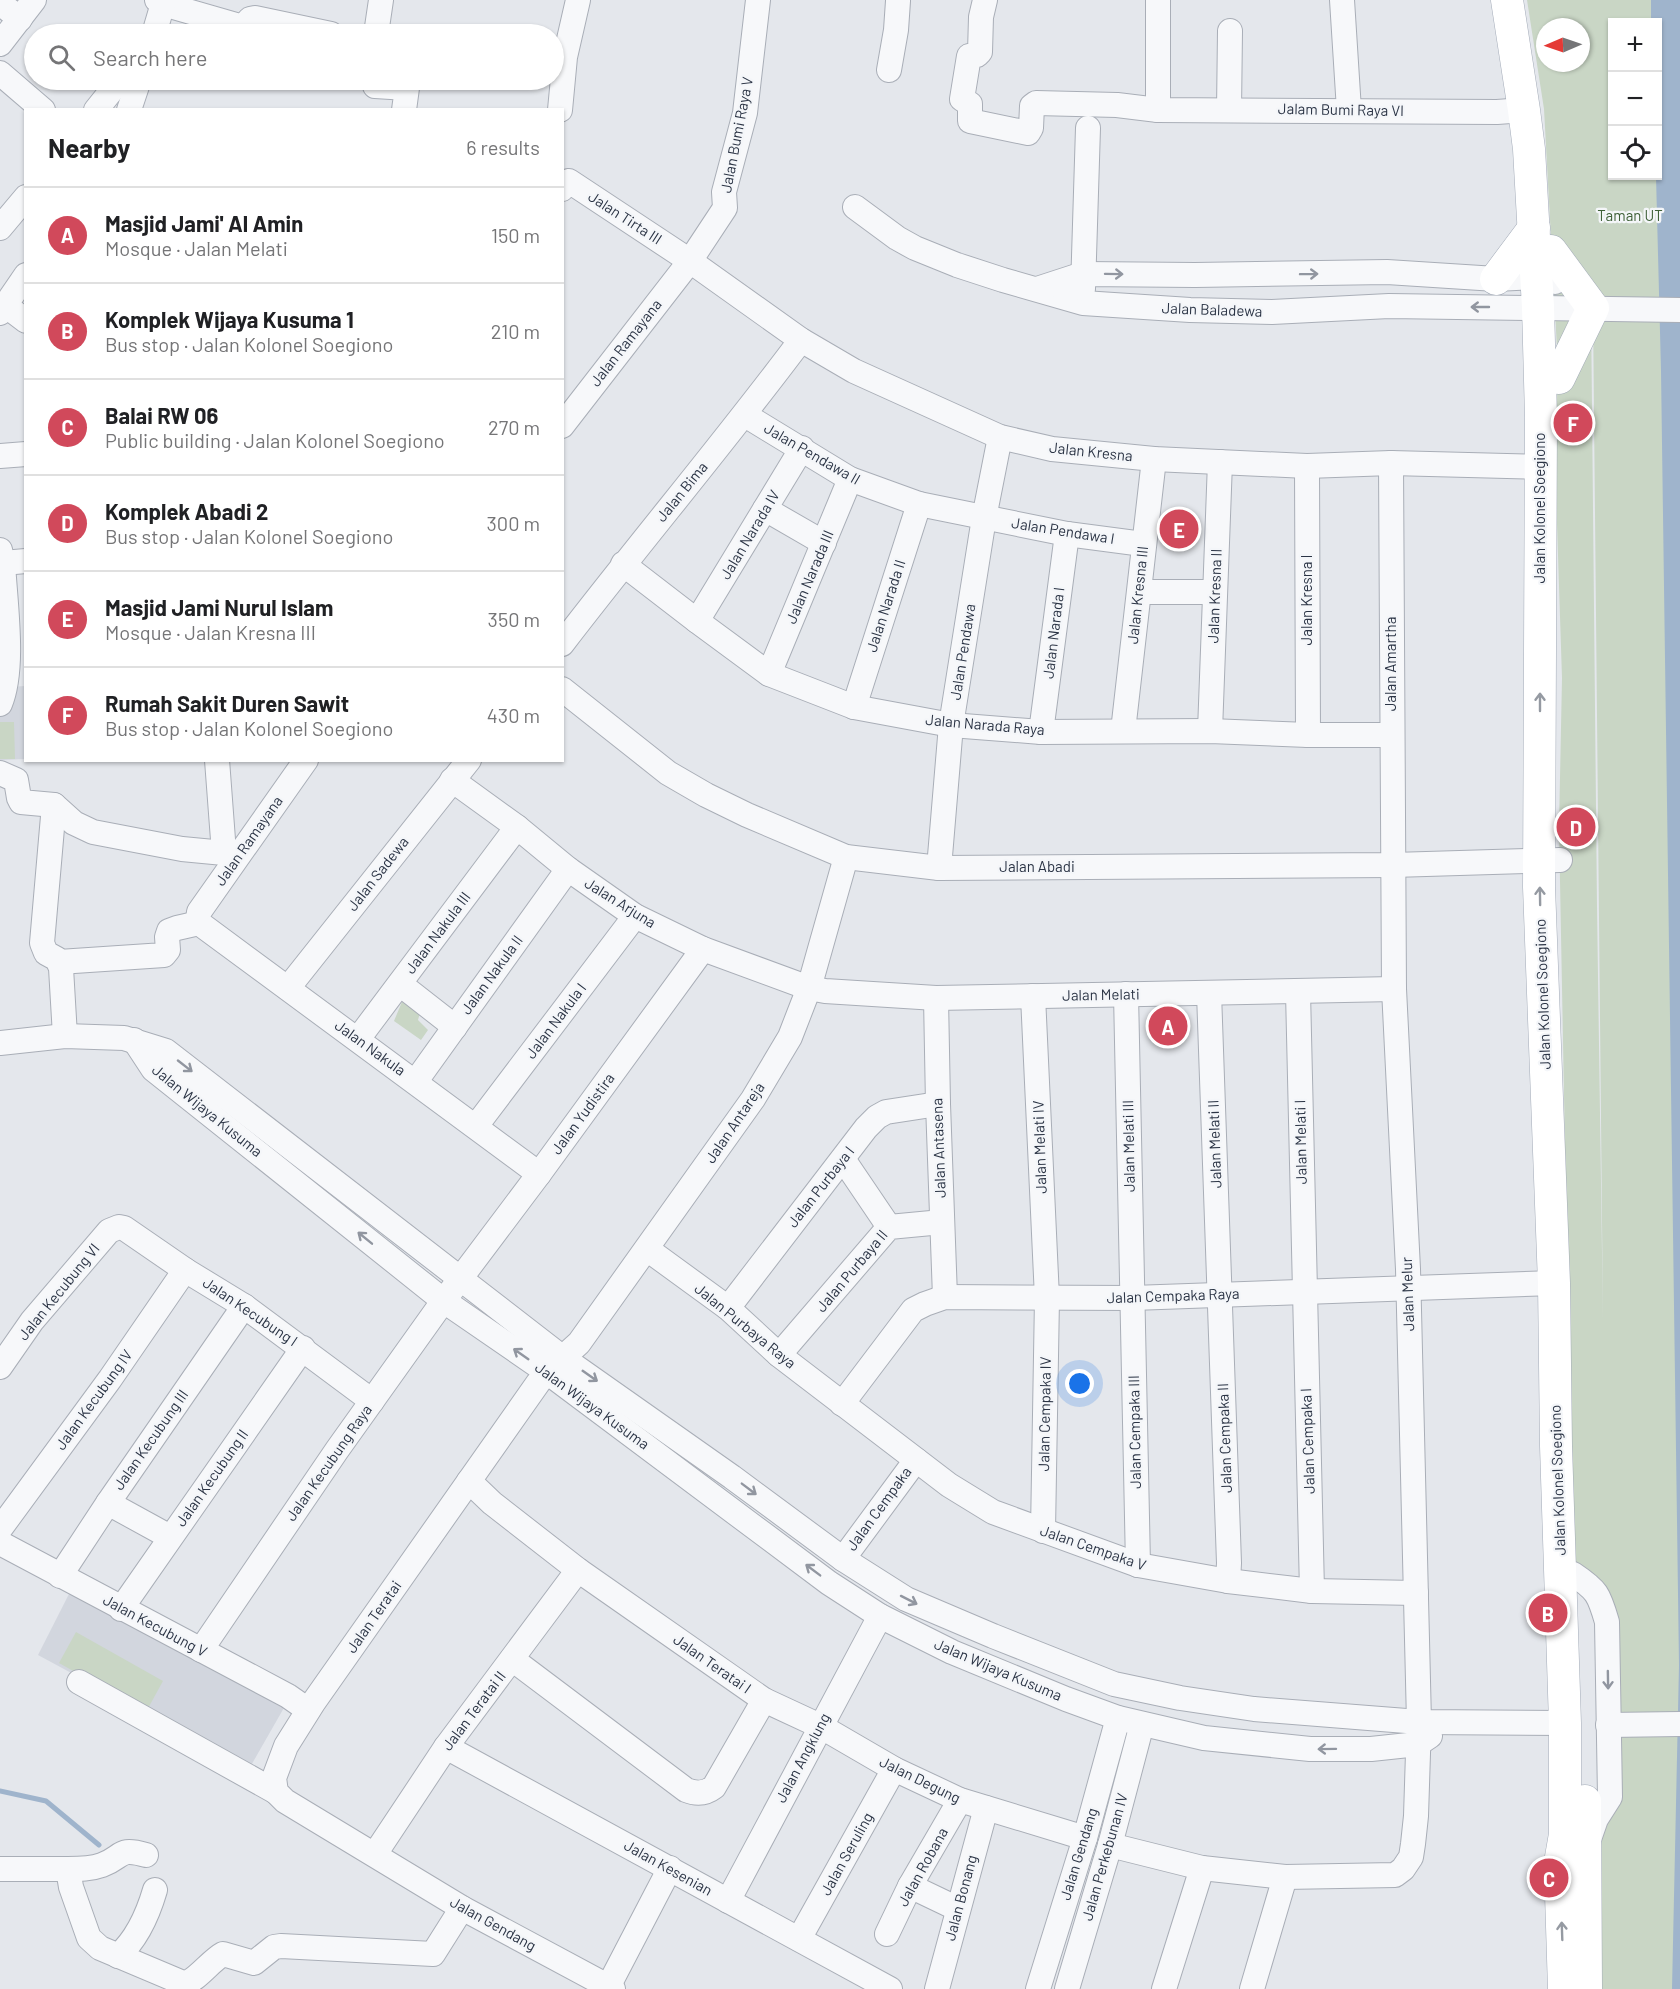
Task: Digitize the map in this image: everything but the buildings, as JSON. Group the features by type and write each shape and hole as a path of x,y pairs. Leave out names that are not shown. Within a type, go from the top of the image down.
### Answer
{"main road":[{"name":"Jalan Kolonel Soegiono","path":"1507,0 1524,110 1559,378 1555,463 1562,678 1550,860 1556,1446 1565,1723 1565,1834 1560,1863 1563,1989"},
{"name":"Jalan Kolonel Soegiono","path":"1527,0 1544,108 1545,276 1541,467 1550,860 1573,1574 1585,1779 1586,1989"},
{"path":"1496,279 1545,276 1596,308 1559,378"}],"street":[{"path":"377,24 381,0"},
{"path":"564,68 578,0"},
{"name":"Jalan Bumi Raya V","path":"690,261 725,208 724,192 745,113 758,0"},
{"path":"889,70 899,0 891,0"},
{"name":"Jalam Bumi Raya VI","path":"986,0 981,17 980,52 969,56 962,99 970,104 970,121 988,126 1028,133 1031,128 1032,106 1036,103 1117,105 1158,110 1497,112 1524,110"},
{"path":"1158,0 1158,110"},
{"path":"1342,0 1350,110"},
{"path":"156,24 161,1 234,24"},
{"path":"0,3 27,9 0,44"},
{"path":"246,24 250,19 255,18 284,24"},
{"path":"1229,110 1230,31"},
{"path":"0,74 41,108"},
{"path":"98,108 112,90"},
{"path":"130,108 136,90"},
{"path":"404,108 407,90"},
{"path":"560,108 562,90"},
{"path":"1083,303 1088,128"},
{"name":"Jalan Tirta III","path":"565,181 690,261"},
{"path":"3,217 24,199"},
{"name":"Jalan Baladewa","path":"855,207 897,238 915,248 966,268 1083,303 1190,310 1272,312 1389,306 1545,276"},
{"name":"Jalan Kresna","path":"690,261 801,340 854,371 999,437 1052,449 1154,459 1307,466 1391,463 1541,467"},
{"name":"Jalan Ramayana","path":"564,423 690,261"},
{"path":"1387,272 1377,283 1375,290 1376,297 1389,306"},
{"path":"1037,289 1083,274 1387,272 1496,279 1545,276 1596,308 1680,310"},
{"path":"24,278 3,309 24,320"},
{"name":"Jalan Bima","path":"564,641 623,564 745,415 801,340"},
{"name":"Jalan Pendawa II","path":"745,415 802,448 850,480 919,504 984,518"},
{"name":"Jalan Pendawa","path":"939,868 951,725 999,437"},
{"name":"Jalan Narada IV","path":"697,621 802,448"},
{"path":"0,456 24,454"},
{"name":"Jalan Kresna III","path":"1123,731 1154,459"},
{"name":"Jalan Kresna II","path":"1210,730 1220,462"},
{"name":"Jalan Amartha","path":"1391,463 1393,865"},
{"name":"Jalan Kresna I","path":"1307,466 1308,735"},
{"name":"Jalan Narada III","path":"769,674 850,480"},
{"name":"Jalan Narada II","path":"854,707 919,504"},
{"path":"765,509 824,543"},
{"name":"Jalan Pendawa I","path":"984,518 1067,534 1143,543"},
{"name":"Jalan Narada I","path":"1041,732 1067,534"},
{"path":"0,704 8,658 9,558"},
{"name":"Jalan Narada Raya","path":"623,564 769,674 854,707 951,725 1041,732 1210,730 1308,735 1391,735"},
{"path":"1140,592 1215,592"},
{"name":"Jalan Abadi","path":"564,691 668,773 747,815 846,857 939,868 1393,865 1550,860"},
{"path":"0,773 16,780 21,802 54,806 74,823 93,832 230,856 217,762"},
{"name":"Jalan Ramayana","path":"199,923 199,912 230,856 304,762"},
{"name":"Jalan Sadewa","path":"288,988 467,762"},
{"name":"Jalan Arjuna","path":"452,780 517,827 568,869 635,916 704,949 809,987"},
{"path":"54,806 42,943 46,953 57,959 61,968 65,1036"},
{"name":"Jalan Nakula III","path":"358,1039 517,827"},
{"name":"Jalan Antareja","path":"555,1365 579,1343 647,1249 753,1099 790,1037 809,987 846,857"},
{"name":"Jalan Melur","path":"1110,1845 1202,1868 1285,1877 1395,1875 1403,1869 1411,1857 1416,1815 1418,1733 1416,1593 1408,1288 1394,989 1393,865"},
{"name":"Jalan Nakula II","path":"416,1081 568,869"},
{"name":"Jalan Nakula I","path":"476,1126 635,916"},
{"path":"59,962 164,955 167,952 169,932 199,923"},
{"name":"Jalan Nakula","path":"199,923 539,1174"},
{"name":"Jalan Yudistira","path":"460,1278 704,949"},
{"path":"400,984 455,1027"},
{"name":"Jalan Melati","path":"809,987 825,991 936,998 1394,989"},
{"name":"Jalan Melati I","path":"1298,992 1304,1292"},
{"name":"Jalan Melati II","path":"1209,993 1221,1295"},
{"name":"Jalan Melati III","path":"1126,994 1133,1298"},
{"name":"Jalan Melati IV","path":"1033,996 1047,1298"},
{"name":"Jalan Antasena","path":"936,998 945,1297"},
{"path":"0,1043 65,1036 134,1040"},
{"name":"Jalan Wijaya Kusuma","path":"134,1040 166,1051 460,1278 555,1365 837,1588 880,1616 952,1652 1118,1718 1204,1738 1310,1749 1371,1749 1453,1723 1565,1723"},
{"name":"Jalan Wijaya Kusuma","path":"134,1040 153,1069 444,1301 555,1365 732,1477 847,1561 906,1599 1114,1684 1180,1698 1418,1733"},
{"name":"Jalan Purbaya I","path":"728,1308 877,1117 886,1112 938,1104"},
{"path":"843,1159 889,1227"},
{"name":"Jalan Purbaya II","path":"779,1355 889,1227 942,1222"},
{"name":"Jalan Kecubung VI","path":"0,1367 32,1321 109,1231 119,1227 124,1228"},
{"name":"Jalan Kecubung I","path":"124,1228 185,1270 244,1306 372,1401"},
{"name":"Jalan Purbaya Raya","path":"647,1249 728,1308 779,1355 842,1404"},
{"name":"Jalan Kecubung IV","path":"0,1529 110,1379 185,1270"},
{"name":"Jalan Kecubung Raya","path":"201,1650 372,1401 460,1278"},
{"name":"Jalan Cempaka Raya","path":"842,1404 913,1310 945,1297 1133,1298 1554,1283"},
{"name":"Jalan Cempaka I","path":"1304,1292 1312,1591"},
{"name":"Jalan Cempaka II","path":"1221,1295 1228,1581"},
{"name":"Jalan Cempaka IV","path":"1043,1531 1047,1298"},
{"name":"Jalan Cempaka III","path":"1133,1298 1138,1565"},
{"name":"Jalan Kecubung III","path":"60,1576 244,1306"},
{"name":"Jalan Kecubung II","path":"121,1609 303,1348"},
{"name":"Jalan Teratai","path":"276,1792 274,1778 279,1762 308,1710 469,1481 555,1365"},
{"name":"Jalan Cempaka V","path":"842,1404 949,1485 993,1512 1138,1565 1228,1581 1312,1591 1416,1593"},
{"name":"Jalan Cempaka","path":"847,1561 916,1460"},
{"name":"Jalan Teratai I","path":"469,1481 492,1503 578,1570 764,1700 714,1787 704,1792 693,1793 513,1659"},
{"path":"108,1503 170,1537"},
{"name":"Jalan Kecubung V","path":"0,1543 288,1696 308,1710"},
{"path":"837,1588 847,1561"},
{"name":"Jalan Teratai II","path":"375,1854 446,1747 578,1570"},
{"path":"1573,1574 1593,1587 1601,1600 1607,1622 1616,1725 1610,1797 1596,1819 1586,1850"},
{"name":"Jalan Angklung","path":"728,1901 880,1616"},
{"path":"79,1682 276,1792 285,1801 375,1854"},
{"name":"Jalan Degung","path":"764,1700 820,1726 894,1769 960,1800 1084,1838"},
{"name":"Jalan Gendang","path":"1038,1989 1118,1718"},
{"name":"Jalan Perkebunan IV","path":"1067,1989 1110,1845 1142,1724"},
{"path":"1616,1725 1680,1724"},
{"name":"Jalan Kesenian","path":"446,1747 890,1989"},
{"name":"Jalan Seruling","path":"799,1939 894,1769"},
{"name":"Jalan Robana","path":"887,1934 910,1886 960,1800"},
{"name":"Jalan Bonang","path":"937,1989 986,1808"},
{"path":"0,1869 68,1869 113,1859 131,1851 146,1855"},
{"name":"Jalan Gendang","path":"375,1854 462,1908 610,1988"},
{"path":"610,1988 670,1868"},
{"path":"1164,1989 1202,1868"},
{"path":"68,1869 71,1887 89,1938 100,1948 183,1983 190,1982 224,1954 252,1962 266,1954 291,1946 433,1954 462,1908"},
{"path":"1252,1989 1285,1877"},
{"path":"910,1886 958,1909"},
{"path":"118,1956 138,1931 155,1890"}],"shaded area":[{"path":"24,686 24,759 0,760 0,700 9,687"},
{"path":"70,1592 285,1706 249,1769 38,1655"}],"green space":[{"name":"Taman UT","path":"1527,0 1680,0 1680,1989 1586,1989 1607,1622 1573,1574 1559,828 1562,678 1555,463 1558,367 1544,109 1538,72 1590,72 1590,18 1536,18 1536,58","holes":["1591,309 1593,311 1603,1322 1597,906"]},
{"path":"0,722 14,722 15,759 0,759"},
{"path":"404,997 421,1009 418,1020 428,1030 421,1040 394,1021"},
{"path":"76,1632 163,1681 146,1712 59,1663"}],"water":[{"path":"1651,0 1680,0 1680,1989 1672,1989 1679,1665 1661,371 1656,180 1662,180 1662,18 1651,18"}],"waterway":[{"path":"0,1791 46,1801 99,1845"}],"place":[{"name":"Rumah Sakit Duren Sawit","path":"1573,423"},
{"name":"Masjid Jami Nurul Islam","path":"1179,529"},
{"name":"Komplek Abadi 2","path":"1576,827"},
{"name":"Masjid Jami' Al Amin","path":"1168,1026"},
{"name":"Komplek Wijaya Kusuma 1","path":"1548,1613"},
{"name":"Balai RW 06","path":"1549,1878"}]}
